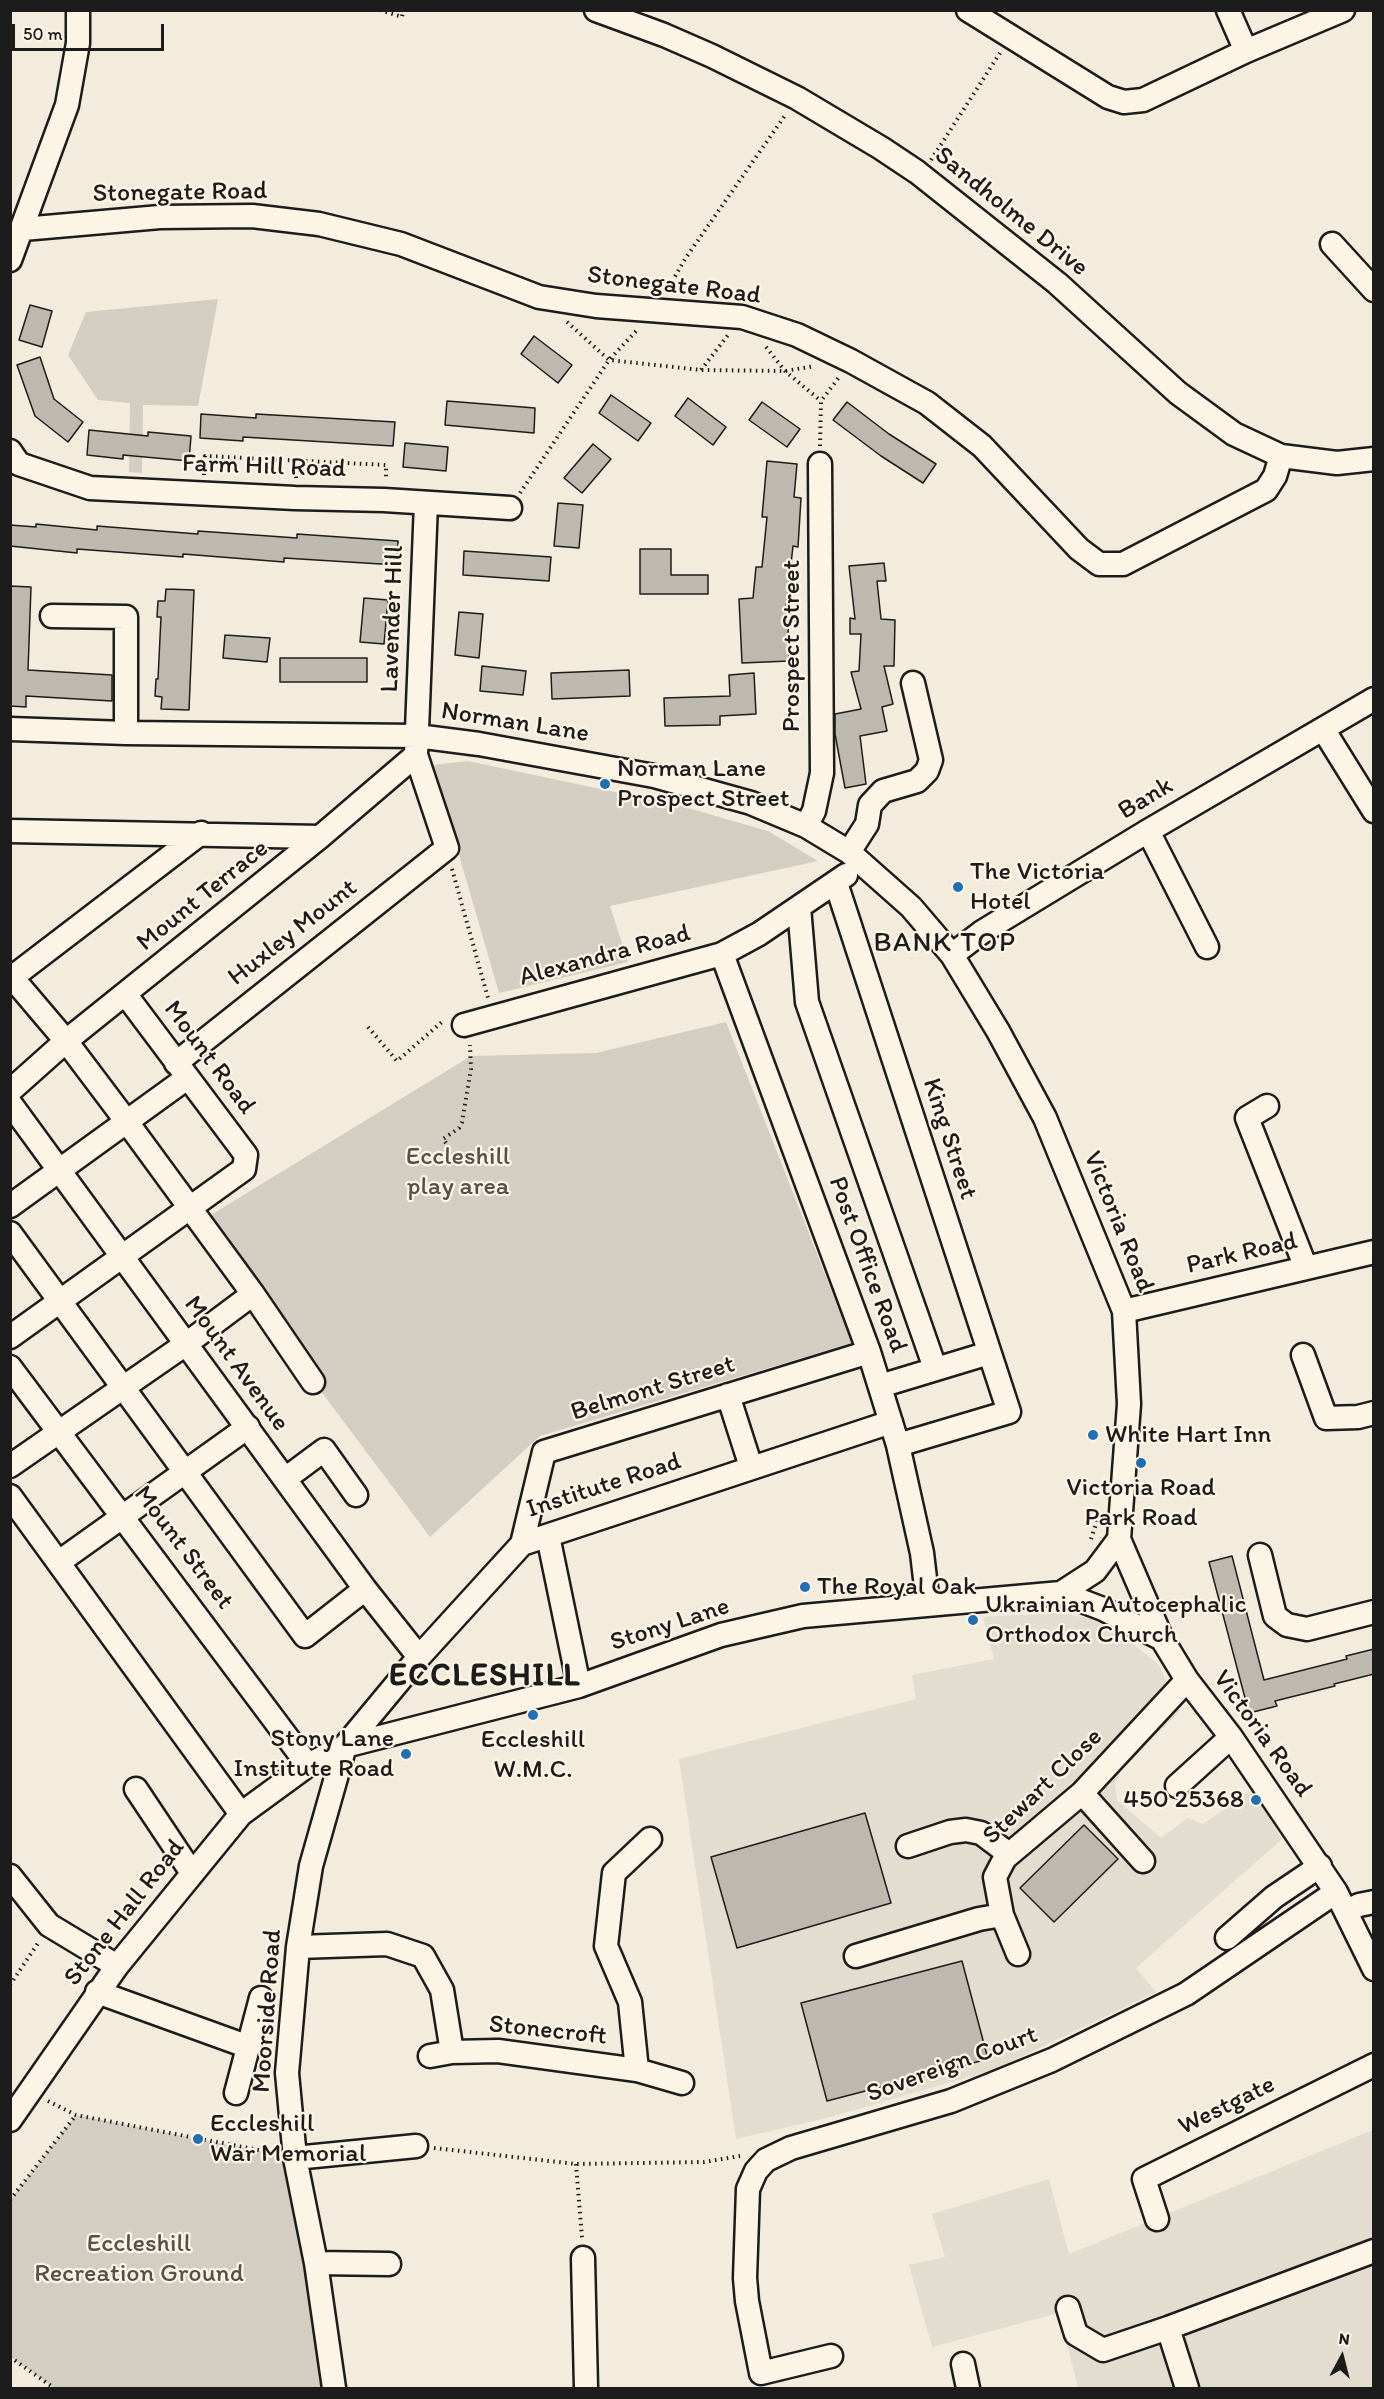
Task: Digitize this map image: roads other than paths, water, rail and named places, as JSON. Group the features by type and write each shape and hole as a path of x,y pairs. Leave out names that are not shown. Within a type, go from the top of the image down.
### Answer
{"street":[{"path":"10,260 67,105 78,42 78,10"},
{"name":"Sandholme Drive","path":"596,10 664,35 712,56 786,93 881,148 1057,283 1178,393 1234,434 1281,456 1337,463 1374,459"},
{"path":"968,10 1108,97 1124,102 1143,100 1246,51 1343,10"},
{"path":"1227,10 1246,51"},
{"name":"Stonegate Road","path":"23,229 160,217 252,216 319,224 401,244 539,297 596,306 742,317 797,335 851,361 927,403 982,446 1079,549 1099,564 1123,564 1266,490 1275,476 1281,456"},
{"path":"1332,244 1374,290"},
{"name":"Farm Hill Road","path":"13,464 90,488 384,500 510,508"},
{"name":"Prospect Street","path":"806,826 814,811 822,773 820,464"},
{"name":"Lavender Hill","path":"416,746 426,503"},
{"path":"52,616 126,617 126,733"},
{"name":"Alexandra Road","path":"464,1025 722,954 759,934 836,883 855,857 867,824 870,805 883,791 917,781 927,771 931,760 913,683"},
{"name":"Bank","path":"952,954 982,932 1148,831 1374,699"},
{"name":"Norman Lane","path":"10,729 416,746 479,744 654,776 751,803 806,826 855,857 911,907 952,954"},
{"path":"1323,729 1374,811"},
{"name":"Mount Terrace","path":"10,1091 66,1041 321,837 416,746"},
{"name":"Huxley Mount","path":"10,1206 127,1122 181,1070 447,848 416,746"},
{"path":"10,831 321,837"},
{"path":"1148,831 1207,947"},
{"path":"201,833 11,977 66,1041 127,1122 253,1294 313,1382"},
{"name":"King Street","path":"836,883 1009,1412 898,1445"},
{"path":"799,907 807,1002 935,1368"},
{"name":"Post Office Road","path":"722,954 880,1386 898,1445 922,1553 928,1604"},
{"name":"Victoria Road","path":"952,954 998,1031 1045,1118 1124,1311 1129,1404 1119,1539 1162,1639 1188,1680 1231,1737 1320,1866 1342,1901 1374,1969"},
{"name":"Mount Road","path":"126,995 246,1155 244,1169 190,1209"},
{"name":"Mount Avenue","path":"10,1102 365,1589 419,1657"},
{"path":"1267,1106 1247,1118 1306,1268"},
{"path":"10,1337 190,1209"},
{"path":"10,1233 305,1636 365,1589"},
{"name":"Park Road","path":"1124,1311 1374,1252"},
{"path":"10,1466 186,1344 253,1294"},
{"name":"Belmont Street","path":"522,1544 544,1452 869,1352"},
{"path":"880,1386 989,1353"},
{"path":"1304,1355 1326,1418 1358,1417 1374,1413"},
{"name":"Mount Street","path":"10,1367 61,1431 308,1765"},
{"path":"728,1395 751,1467"},
{"name":"Institute Road","path":"345,1746 419,1657 522,1544 891,1422"},
{"path":"59,1562 248,1427"},
{"path":"285,1479 324,1450 356,1495"},
{"path":"10,1496 241,1814"},
{"path":"548,1536 579,1686"},
{"name":"Stony Lane","path":"1061,1593 1095,1572 1119,1539"},
{"path":"1260,1555 1275,1616 1287,1625 1307,1629 1374,1612"},
{"name":"Stony Lane","path":"308,1765 345,1746 579,1686 721,1635 803,1616 1061,1593 1103,1609 1162,1639"},
{"name":"Stewart Close","path":"1018,1954 1002,1915 995,1877 1005,1858 1082,1793 1188,1680"},
{"path":"1177,1786 1231,1737"},
{"name":"Moorside Road","path":"334,2388 316,2263 295,2157 287,2073 298,1947 311,1866 345,1746"},
{"name":"Stone Hall Road","path":"10,2120 97,1992 241,1814 308,1765"},
{"path":"136,1789 192,1873"},
{"path":"1082,1793 1143,1861"},
{"path":"908,1846 950,1832 966,1830 981,1833 1005,1851 1005,1858"},
{"name":"Stonecroft","path":"637,2070 630,2002 606,1946 614,1874 650,1839"},
{"path":"1227,1938 1274,1897 1320,1866"},
{"path":"10,1876 49,1925 117,1966"},
{"name":"Sovereign Court","path":"831,2356 761,2373 747,2301 745,2278 748,2189 756,2171 766,2160 791,2148 951,2101 1052,2060 1186,1994 1342,1901 1359,1905 1374,1902"},
{"path":"856,1956 979,1918 1002,1915"},
{"name":"Stonecroft","path":"298,1947 387,1944 423,1956 442,1990 441,2054 498,2051 637,2070 682,2083"},
{"path":"97,1992 249,2047"},
{"path":"236,2093 261,1998"},
{"name":"Westgate","path":"1157,2219 1144,2179 1374,2065"},
{"path":"295,2157 416,2146"},
{"path":"1068,2308 1076,2334 1103,2350 1374,2251"},
{"path":"583,2258 586,2388"},
{"path":"316,2263 389,2264"},
{"path":"1168,2328 1187,2388"},
{"path":"963,2364 968,2388"}],"place":[{"name":"Norman Lane Prospect Street","path":"605,784"},
{"name":"The Victoria Hotel","path":"958,887"},
{"name":"White Hart Inn","path":"1093,1435"},
{"name":"Victoria Road Park Road","path":"1141,1463"},
{"name":"The Royal Oak","path":"805,1587"},
{"name":"Ukrainian Autocephalic Orthodox Church","path":"973,1620"},
{"name":"Eccleshill W.M.C.","path":"533,1715"},
{"name":"Stony Lane Institute Road","path":"406,1754"},
{"name":"450 25368","path":"1256,1800"},
{"name":"Eccleshill War Memorial","path":"198,2139"}],"district":[{"name":"BANK TOP","path":"945,944"},
{"name":"ECCLESHILL","path":"485,1677"}],"park label":[{"name":"Eccleshill play area","path":"458,1172"},
{"name":"Eccleshill Recreation Ground","path":"139,2259"}]}
